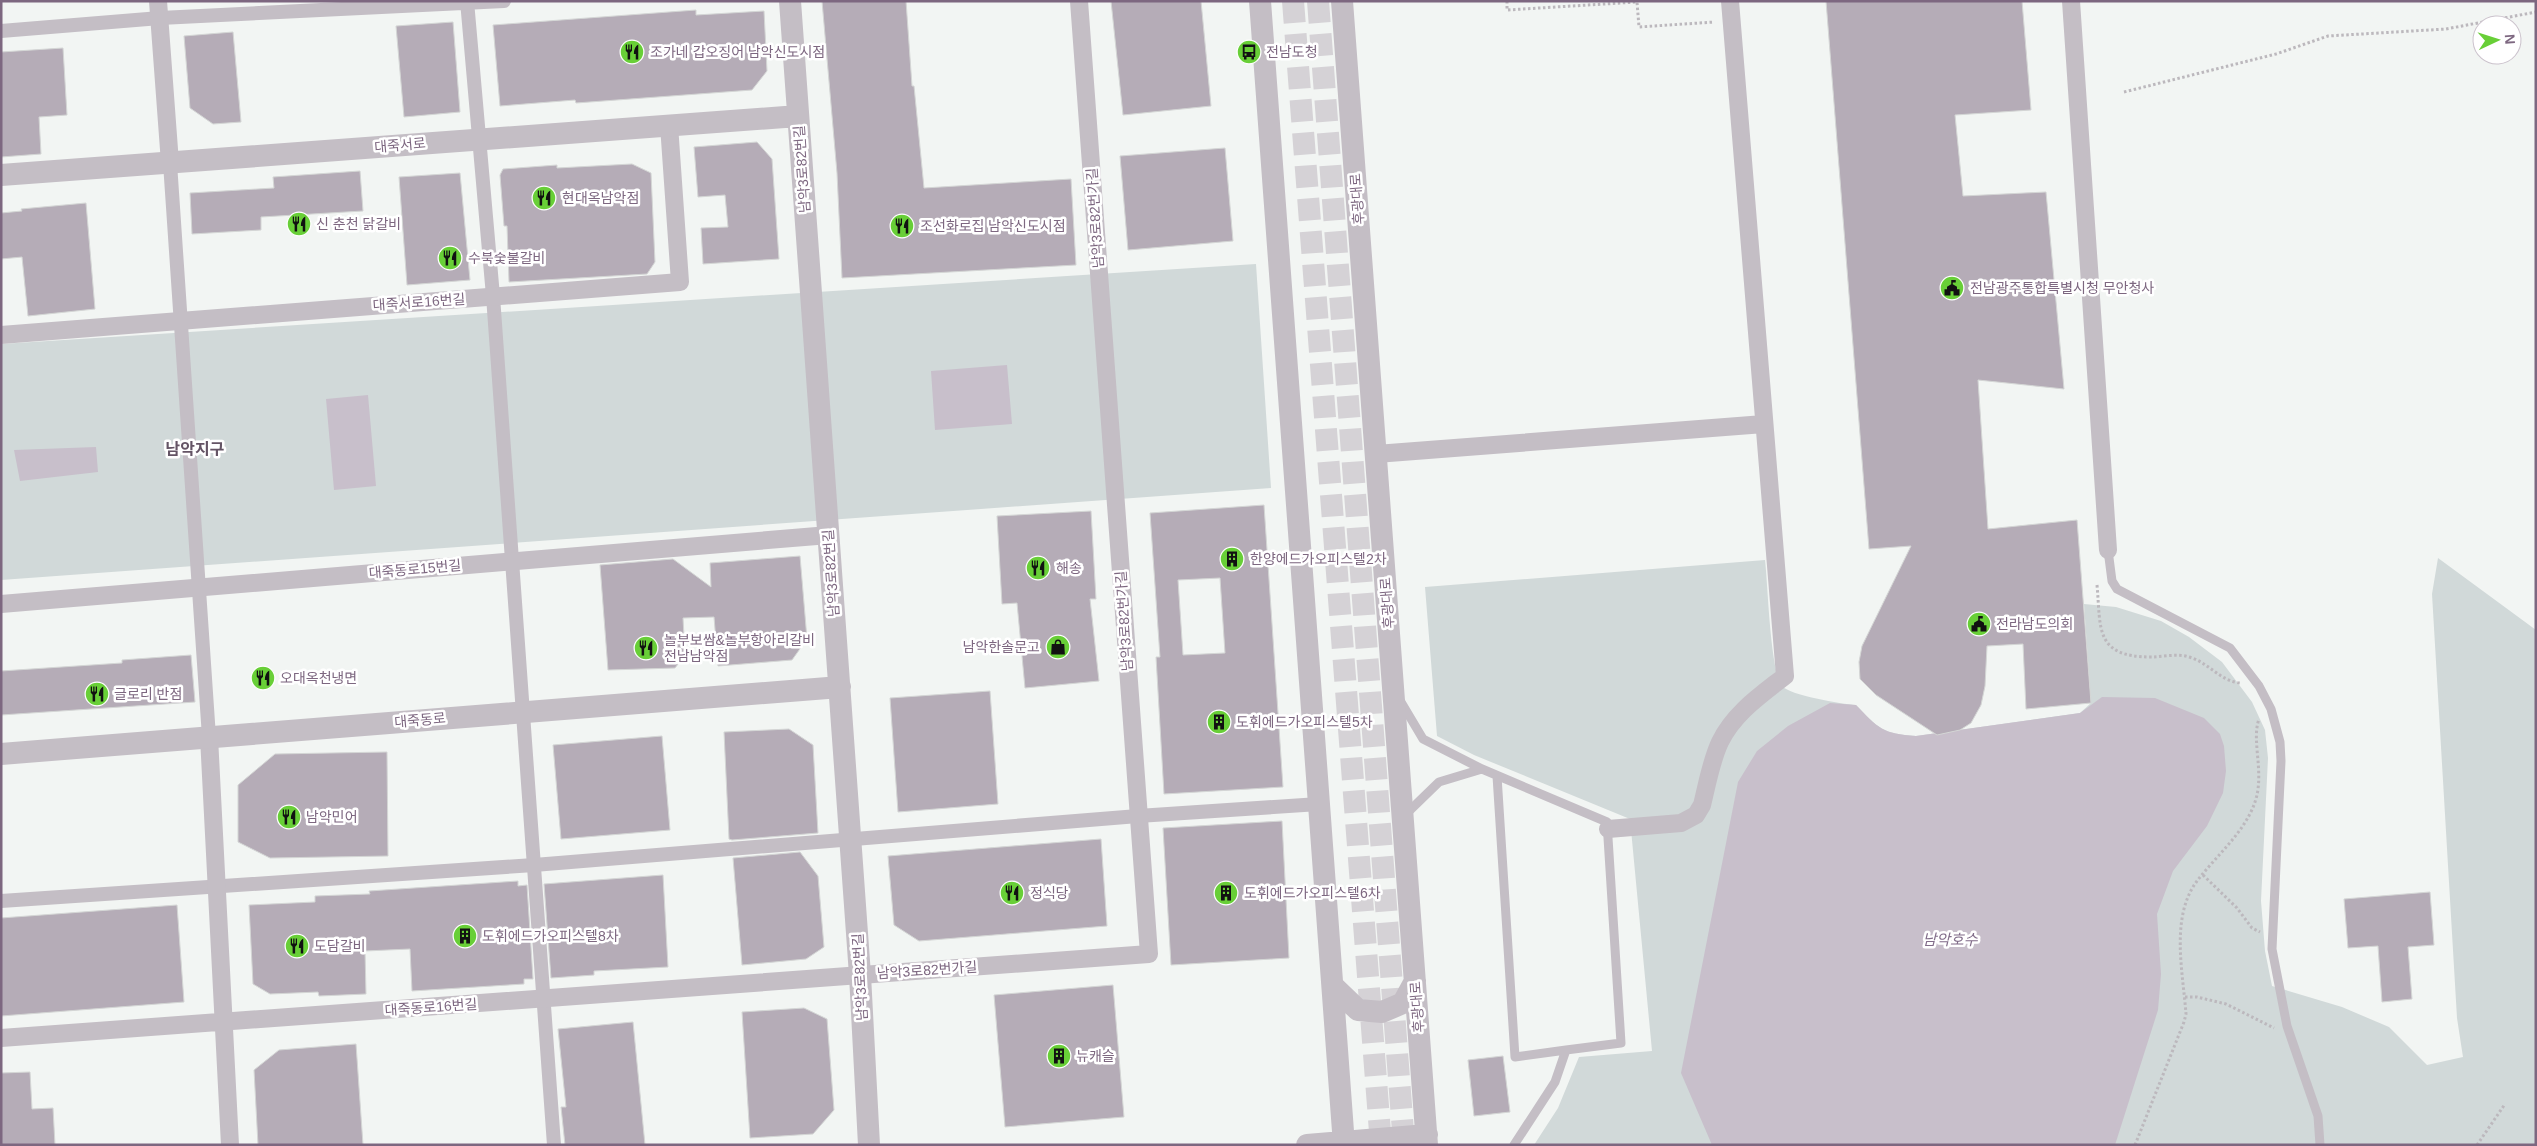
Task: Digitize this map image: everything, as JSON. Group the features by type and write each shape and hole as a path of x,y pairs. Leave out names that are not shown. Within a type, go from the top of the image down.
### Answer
{"street":[{"path":"1,31 159,10 504,1"},
{"name":"남악3로82번길","path":"790,1 851,840 869,1145"},
{"name":"남악3로82번가길","path":"860,975 1148,954 1079,1"},
{"path":"1260,1 1344,1143"},
{"name":"후광대로","path":"1342,1 1427,1140"},
{"path":"1608,829 1681,823 1696,815 1702,805 1719,743 1727,729 1740,713 1785,676 1730,1"},
{"path":"2071,1 2108,550"},
{"path":"467,3 493,296 554,1145"},
{"path":"159,10 182,320 209,737 230,1145"},
{"name":"대죽서로","path":"1,174 798,116"},
{"name":"대죽서로16번길","path":"1,335 680,282 669,125"},
{"path":"1376,454 1764,424"},
{"name":"대죽동로15번길","path":"1,604 829,535"},
{"name":"대죽동로","path":"1,754 840,687"},
{"path":"1,901 534,865 1138,816 1319,804"},
{"name":"대죽동로16번길","path":"1,1038 860,975"},
{"path":"1333,986 1358,1010 1382,1012 1403,1002 1415,981"},
{"path":"1307,1145 1427,1140"}],"lane":[{"path":"2108,550 2112,581 2117,589 2230,648 2269,705 2280,742 2281,761 2272,936 2287,1026 2318,1116 2320,1145"},
{"path":"1393,689 1423,739 1482,769 1607,822 1621,1043 1515,1057 1498,776"},
{"path":"1403,817 1439,782 1482,769"},
{"path":"1514,1145 1555,1082 1566,1050"}],"path":[{"path":"1507,1 1507,10 1637,2 1639,27 1732,21"},
{"path":"2124,92 2276,54 2328,36 2446,29 2536,12"},
{"path":"2112,581 2096,581 2101,634 2111,647 2134,656 2190,657 2233,682 2255,682"},
{"path":"2135,1145 2184,1022 2185,997 2180,935 2184,910 2189,894 2243,823 2256,802 2260,778 2257,724 2260,716 2269,705"},
{"path":"2203,875 2237,908 2252,928 2272,936"},
{"path":"2185,997 2203,998 2226,1004 2243,1011 2270,1028 2287,1026"},
{"path":"2477,1145 2504,1104"}],"shaded area":[{"path":"1256,264 1271,488 1,580 1,344"},
{"path":"2438,558 2536,630 2536,1145 1534,1145 1558,1108 1579,1057 1652,1051 1630,819 1474,755 1437,736 1425,587 1765,560 1772,646 1778,677 1782,686 1805,696 1856,705 1882,728 1896,734 1916,736 2080,713 2091,703 2084,604 2116,607 2161,621 2189,637 2222,662 2252,702 2265,730 2268,758 2261,901 2265,951 2272,986 2342,1007 2389,1027 2427,1065 2463,1057 2457,1018 2432,594"}],"water":[{"path":"1007,365 1012,424 935,430 931,371"},
{"path":"368,395 376,486 334,490 326,399"},
{"path":"96,447 98,472 20,481 14,450"},
{"name":"남악호수","path":"2102,697 2155,698 2204,718 2220,734 2224,746 2226,771 2223,793 2207,826 2173,871 2157,914 2161,974 2158,1010 2115,1145 1712,1145 1681,1073 1738,782 1757,751 1788,726 1830,703 1856,705 1882,728 1896,734 1916,736 2080,713"}],"building":[{"path":"822,1 906,1 912,86 914,86 924,188 1071,179 1076,265 842,278 837,173"},
{"path":"1111,1 1201,1 1211,106 1123,115"},
{"name":"전남광주통합특별시청 무안청사","path":"1826,1 2022,1 2031,110 1955,115 1963,196 2046,192 2064,389 1978,380 1988,529 2077,520 2091,703 2026,709 2023,644 1987,646 1985,686 1981,705 1971,723 1960,730 1937,735 1876,695 1860,679 1859,662 1862,646 1911,546 1869,549"},
{"path":"696,10 696,15 764,11 767,71 752,90 576,103 575,100 500,106 493,25"},
{"path":"453,22 460,112 404,117 396,26"},
{"path":"233,32 241,122 213,124 190,108 184,36"},
{"path":"63,48 67,115 39,117 41,154 1,157 1,52"},
{"path":"757,142 772,159 779,259 703,264 701,228 728,227 725,195 698,197 694,147"},
{"path":"1225,148 1233,241 1128,250 1120,156"},
{"path":"632,164 651,173 655,262 647,274 509,282 507,226 504,226 500,175 503,169 557,165 557,168"},
{"path":"360,171 363,211 261,217 261,230 192,234 190,193 274,188 273,177"},
{"path":"460,173 470,280 407,285 399,177"},
{"path":"86,203 95,309 28,316 22,257 1,259 1,213 22,211 21,209"},
{"path":"1264,505 1283,787 1164,794 1156,657 1160,657 1150,513","holes":["1220,578 1225,653 1183,655 1178,580"]},
{"path":"1091,511 1096,599 1090,599 1099,681 1025,688 1017,603 1002,604 997,516"},
{"path":"800,556 807,639 792,660 718,666 714,617 683,618 685,655 675,668 608,670 600,565 673,559 711,587 710,563"},
{"path":"191,655 195,702 1,715 1,671 122,663 122,660"},
{"path":"990,691 998,804 898,812 890,698"},
{"path":"789,729 813,745 818,833 729,839 724,732"},
{"path":"662,736 670,830 561,839 553,745"},
{"path":"387,752 388,856 270,858 238,842 238,785 275,754"},
{"name":"도휘에드가오피스텔6차","path":"1282,821 1289,958 1171,965 1163,828"},
{"path":"1101,839 1107,926 919,941 894,925 888,856"},
{"path":"800,852 818,876 824,947 806,959 742,965 733,858"},
{"path":"663,875 668,967 594,971 594,975 551,978 544,884"},
{"path":"518,881 518,886 527,885 533,979 524,979 524,984 412,991 410,949 365,951 366,994 319,996 318,992 270,994 253,984 249,905 315,902 315,896 370,894 369,891"},
{"path":"2430,892 2434,945 2408,947 2412,999 2382,1002 2378,946 2348,948 2344,899"},
{"path":"177,905 184,1002 1,1016 1,918"},
{"name":"뉴캐슬","path":"1113,985 1124,1117 1005,1127 994,995"},
{"path":"804,1008 827,1019 834,1110 813,1134 750,1138 742,1012"},
{"path":"633,1022 645,1145 565,1145 561,1107 566,1107 558,1029"},
{"path":"356,1044 363,1145 258,1145 254,1070 279,1050"},
{"path":"1503,1056 1510,1112 1474,1116 1468,1060"},
{"path":"30,1072 32,1109 53,1108 55,1145 1,1145 1,1073"}],"tunnel":[{"path":"1293,1 1381,1145"},
{"path":"1318,1 1404,1145"}],"place":[{"name":"조가네 갑오징어 남악신도시점","path":"632,52"},
{"name":"전남도청","path":"1249,52"},
{"name":"현대옥남악점","path":"544,198"},
{"name":"신 춘천 닭갈비","path":"299,224"},
{"name":"조선화로집 남악신도시점","path":"902,226"},
{"name":"수북숯불갈비","path":"450,258"},
{"name":"전남광주통합특별시청 무안청사","path":"1952,288"},
{"name":"한양에드가오피스텔2차","path":"1232,559"},
{"name":"해송","path":"1038,568"},
{"name":"전라남도의회","path":"1979,624"},
{"name":"남악한솔문고","path":"1058,647"},
{"name":"놀부보쌈&놀부항아리갈비 전남남악점","path":"646,648"},
{"name":"오대옥천냉면","path":"263,678"},
{"name":"글로리 반점","path":"97,694"},
{"name":"도휘에드가오피스텔5차","path":"1219,722"},
{"name":"남악민어","path":"289,817"},
{"name":"정식당","path":"1012,893"},
{"name":"도휘에드가오피스텔6차","path":"1226,893"},
{"name":"도휘에드가오피스텔8차","path":"465,936"},
{"name":"도담갈비","path":"297,946"},
{"name":"뉴캐슬","path":"1059,1056"}],"district":[{"name":"남악지구","path":"195,449"}]}
